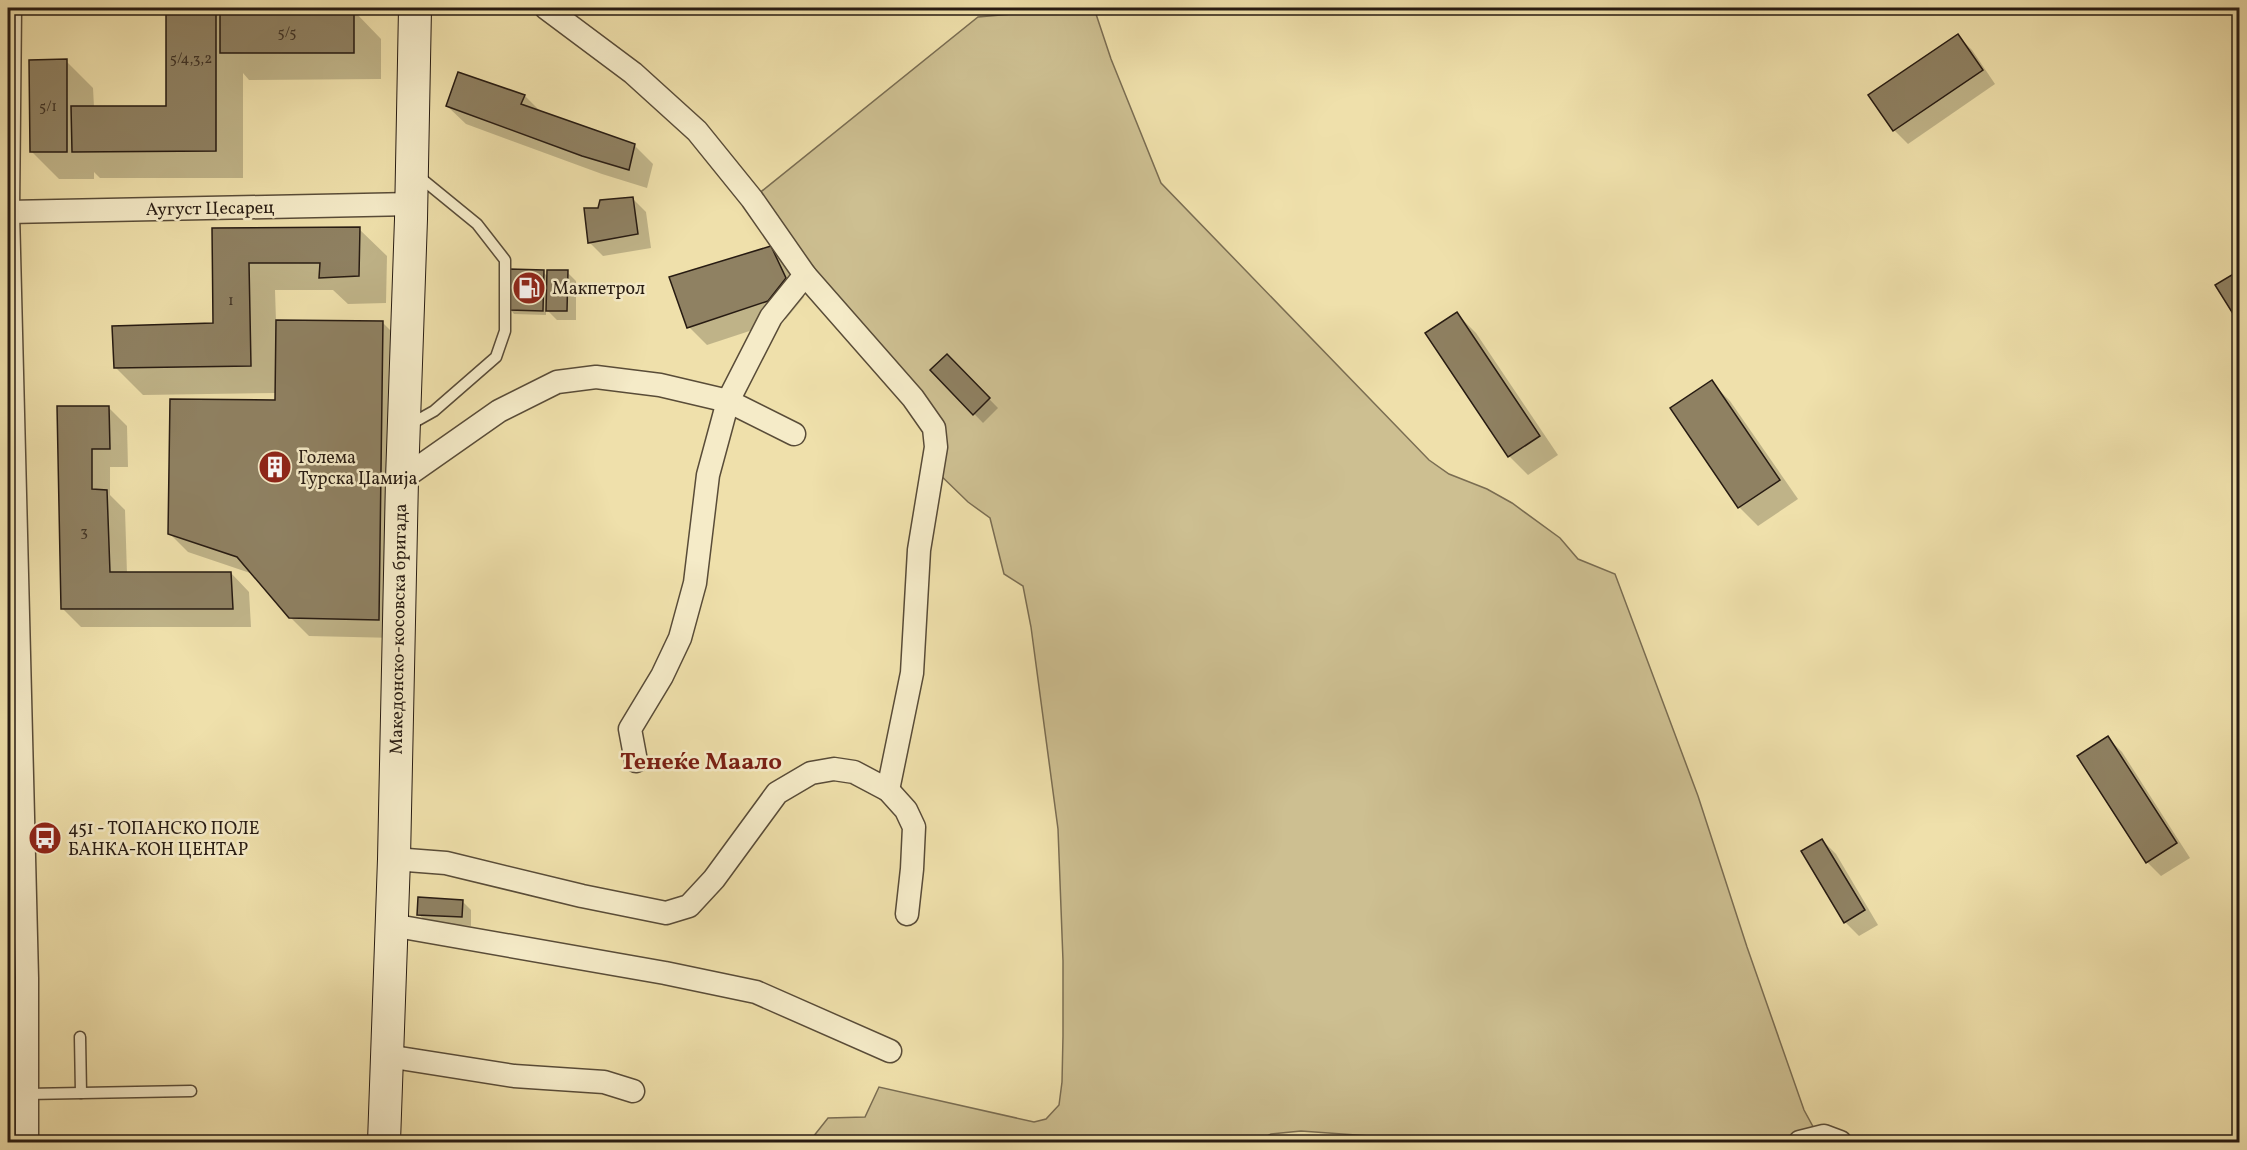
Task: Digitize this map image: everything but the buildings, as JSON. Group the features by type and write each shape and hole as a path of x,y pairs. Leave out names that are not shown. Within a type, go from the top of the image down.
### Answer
{"street":[{"path":"10,8 8,212 17,978 27,1094 27,1143"},
{"name":"Македонско-косовска бригада","path":"384,1143 412,204 415,8"},
{"path":"546,8 633,73 697,131 752,199 805,275 913,398 931,422 936,438 919,550 912,673 888,789"},
{"name":"Аугуст Цесарец","path":"8,212 412,204"},
{"path":"636,761 630,729 662,676 680,639 695,583 708,475 728,401 771,317 805,275"},
{"path":"402,479 499,411 557,382 596,377 660,385 728,401 794,434"},
{"path":"394,859 446,862 582,896 666,913 689,906 714,879 777,793 811,773 834,769 854,772 888,789 906,810 914,827 907,914"},
{"path":"391,925 665,973 756,992 890,1051"},
{"path":"387,1056 514,1076 604,1082 633,1091"},
{"path":"1800,1143 1824,1136 1840,1143"}],"lane":[{"path":"404,429 434,411 496,357 505,331 505,260 477,224 411,171"},
{"path":"80,1037 81,1093"},
{"path":"27,1094 191,1091"}],"shaded area":[{"path":"1094,8 1111,59 1161,183 1429,460 1449,474 1487,489 1512,503 1560,538 1578,559 1615,574 1698,796 1747,947 1804,1110 1816,1132 1826,1142 1411,1142 1370,1136 1301,1131 1271,1134 1256,1142 809,1142 828,1118 865,1117 879,1087 1034,1122 1046,1119 1059,1105 1062,1082 1063,961 1058,829 1031,627 1023,586 1004,574 990,518 968,502 933,468 936,447 752,199 978,17"}],"place":[{"name":"Макпетрол","path":"529,288"},
{"name":"Голема Турска Џамија","path":"275,467"},
{"name":"451 - ТОПАНСКО ПОЛЕ БАНКА-КОН ЦЕНТАР","path":"45,838"}],"district":[{"name":"Тенеќе Маало","path":"701,761"}]}
